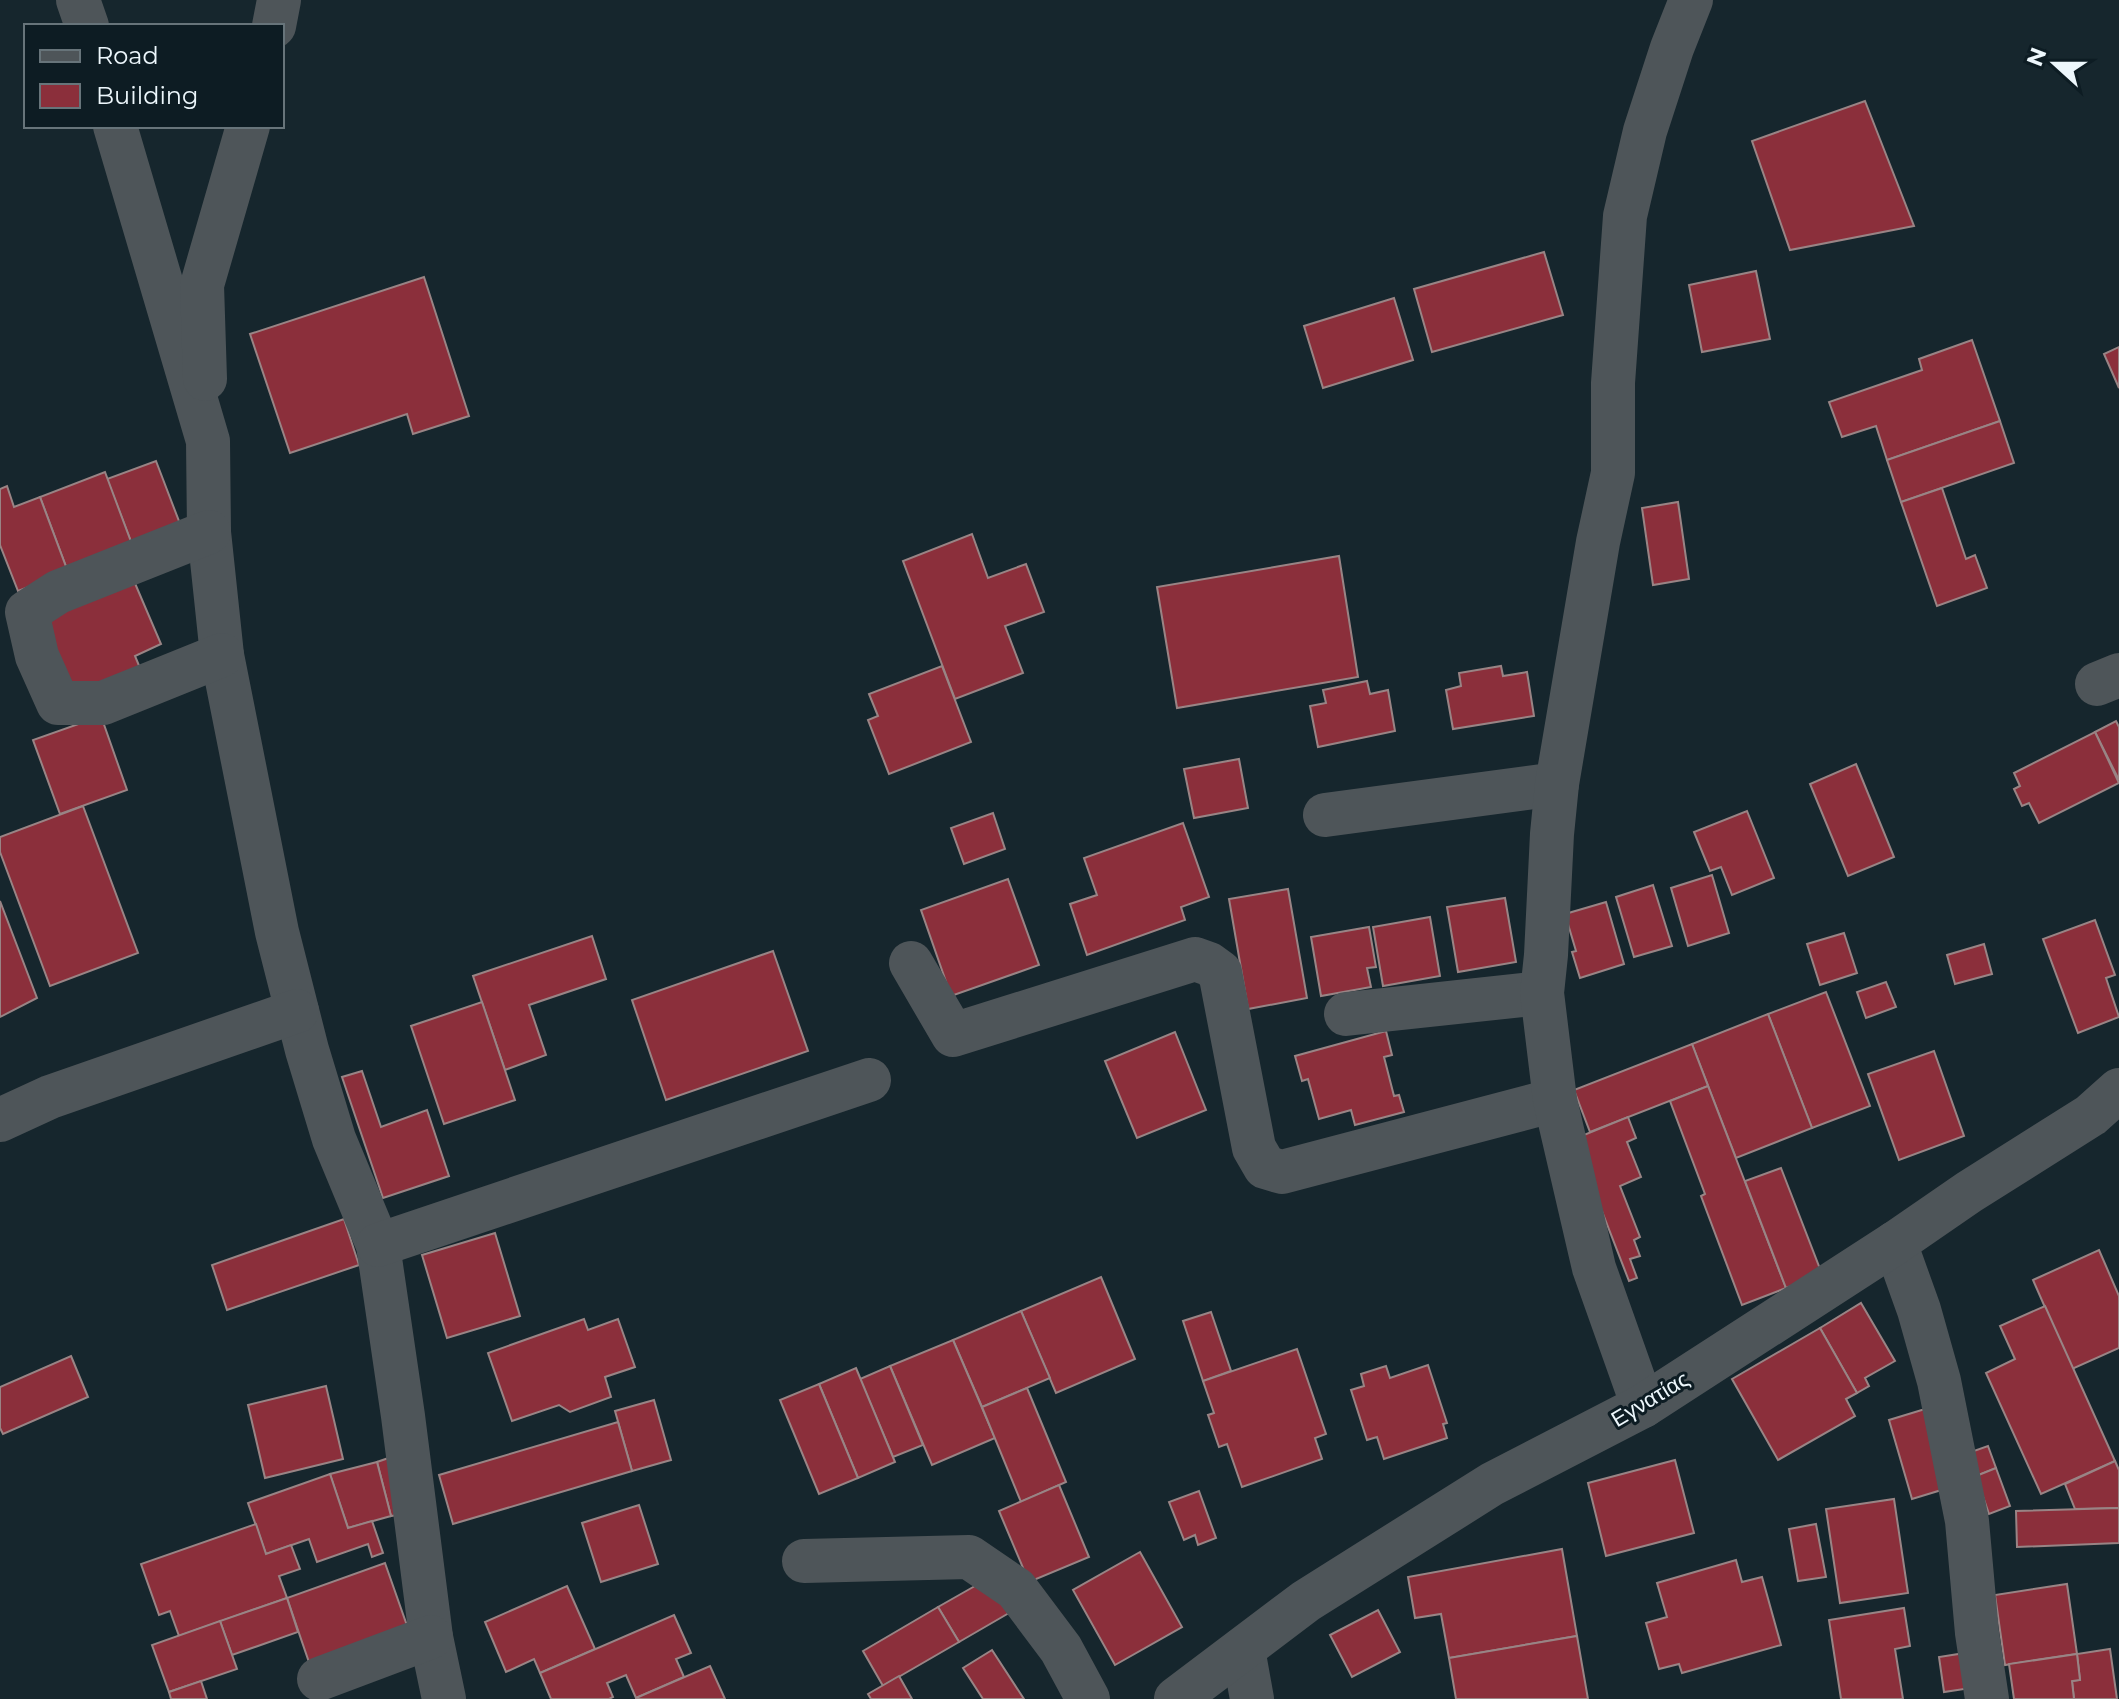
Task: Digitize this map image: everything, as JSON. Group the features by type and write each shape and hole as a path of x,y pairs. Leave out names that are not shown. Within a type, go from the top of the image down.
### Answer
{"street":[{"path":"78,0 86,24"},
{"path":"274,24 279,0"},
{"path":"1643,1406 1594,1268 1555,1100 1542,993 1557,784 1598,542 1613,473 1613,383 1625,216 1645,131 1691,0"},
{"path":"116,128 208,441"},
{"path":"247,128 202,285 209,532 222,655 277,932 297,1011 334,1139 378,1245 431,1637 444,1699"},
{"path":"209,532 58,592 27,612 37,656 58,703 103,703 222,655"},
{"path":"1325,815 1557,784"},
{"path":"911,963 953,1035 1195,959 1209,964 1220,972 1254,1148 1265,1167 1282,1172 1555,1100"},
{"path":"1346,1014 1542,993"},
{"path":"0,1120 50,1097 297,1011"},
{"path":"378,1245 869,1080"},
{"name":"Εγνατίας","path":"1176,1699 1306,1601 1492,1484 1643,1406 2091,1115 2119,1090"},
{"path":"1895,1243 1919,1310 1939,1381 1967,1521 1977,1633 1987,1699"},
{"path":"804,1561 969,1557 1016,1589 1061,1649 1088,1699"},
{"path":"319,1679 431,1637"},
{"path":"1243,1649 1252,1699"}],"building":[{"path":"1865,101 1914,226 1790,250 1752,141"},
{"path":"1544,252 1563,315 1432,352 1414,289"},
{"path":"1756,271 1770,339 1702,352 1689,285"},
{"path":"424,277 469,416 413,434 407,414 290,453 250,334"},
{"path":"1394,298 1413,360 1323,388 1304,326"},
{"path":"1972,340 2000,421 1887,460 1876,426 1842,437 1829,402 1922,370 1919,359"},
{"path":"2119,347 2119,388 2104,354"},
{"path":"2000,421 2014,463 1901,502 1887,460"},
{"path":"156,461 182,529 133,547 107,479"},
{"path":"105,472 133,547 68,572 40,497"},
{"path":"7,486 14,507 40,497 68,572 18,591 0,545 0,489"},
{"path":"1942,488 1966,559 1975,555 1987,588 1937,606 1901,502"},
{"path":"1678,502 1689,579 1653,585 1642,508"},
{"path":"972,534 988,578 1026,564 1044,612 1005,626 1023,673 955,699 903,561"},
{"path":"1339,556 1358,677 1177,708 1157,587"},
{"path":"134,581 161,644 135,656 140,668 74,696 42,621"},
{"path":"942,666 971,742 889,774 868,720 878,716 869,694"},
{"path":"1501,666 1503,676 1527,672 1534,716 1453,729 1446,690 1461,686 1459,673"},
{"path":"1367,681 1370,694 1388,690 1395,731 1318,747 1310,706 1326,703 1323,690"},
{"path":"101,716 127,790 60,814 33,740"},
{"path":"2116,721 2119,727 2119,780 2095,732"},
{"path":"2095,732 2119,783 2039,823 2029,803 2022,806 2014,789 2020,786 2014,773"},
{"path":"1239,759 1248,808 1194,818 1184,769"},
{"path":"1856,764 1894,857 1848,876 1810,784"},
{"path":"83,806 138,953 50,986 0,852 0,837"},
{"path":"1747,811 1774,878 1732,895 1721,867 1710,871 1694,832"},
{"path":"993,813 1005,849 964,864 951,828"},
{"path":"1183,823 1209,897 1181,907 1185,920 1087,955 1070,904 1097,895 1084,858"},
{"path":"1712,875 1729,933 1688,946 1671,888"},
{"path":"1008,879 1039,965 951,996 921,910"},
{"path":"1653,885 1672,946 1634,957 1616,897"},
{"path":"1288,889 1307,998 1248,1009 1229,899"},
{"path":"1505,898 1516,962 1458,972 1447,907"},
{"path":"0,901 37,998 0,1017"},
{"path":"1606,902 1624,964 1580,978 1565,914"},
{"path":"1430,917 1440,976 1383,986 1373,927"},
{"path":"2095,920 2115,975 2106,978 2119,1017 2078,1033 2043,939"},
{"path":"1369,927 1376,967 1367,968 1371,987 1321,996 1311,937"},
{"path":"1844,933 1857,973 1820,985 1807,944"},
{"path":"592,936 606,979 529,1005 546,1055 505,1070 473,976"},
{"path":"1984,944 1992,974 1955,984 1947,955"},
{"path":"773,951 808,1051 666,1100 632,1000"},
{"path":"1886,982 1896,1007 1866,1018 1857,992"},
{"path":"1826,992 1870,1106 1812,1128 1768,1014"},
{"path":"482,1002 515,1100 444,1124 411,1026"},
{"path":"1768,1014 1812,1128 1736,1158 1692,1044"},
{"path":"1386,1031 1392,1055 1384,1057 1394,1096 1399,1095 1404,1112 1355,1125 1351,1110 1319,1119 1308,1079 1302,1081 1295,1056"},
{"path":"1175,1032 1206,1110 1137,1138 1105,1061"},
{"path":"1692,1044 1708,1086 1590,1132 1574,1090"},
{"path":"1934,1051 1964,1136 1899,1160 1868,1074"},
{"path":"362,1071 381,1127 427,1110 449,1176 383,1198 342,1077"},
{"path":"1708,1086 1786,1288 1742,1305 1670,1101"},
{"path":"1628,1117 1636,1138 1627,1142 1641,1177 1620,1186 1640,1237 1634,1240 1640,1256 1630,1259 1637,1278 1629,1281 1574,1139"},
{"path":"1781,1168 1822,1274 1786,1288 1745,1181"},
{"path":"344,1219 359,1265 227,1310 212,1265"},
{"path":"495,1233 520,1316 447,1338 422,1255"},
{"path":"2099,1250 2119,1296 2119,1348 2072,1369 2033,1280"},
{"path":"1101,1277 1135,1359 1056,1393 1021,1311"},
{"path":"1861,1303 1895,1361 1865,1378 1869,1386 1857,1393 1820,1328"},
{"path":"2045,1306 2115,1461 2041,1494 1986,1373 2015,1359 2000,1326"},
{"path":"1021,1311 1050,1378 982,1407 953,1340"},
{"path":"1211,1312 1231,1371 1203,1381 1183,1321"},
{"path":"584,1319 588,1330 618,1319 635,1367 605,1377 611,1397 570,1412 559,1405 512,1421 488,1353"},
{"path":"1820,1328 1857,1393 1846,1399 1855,1416 1778,1460 1732,1379"},
{"path":"953,1340 995,1438 932,1465 890,1366"},
{"path":"1297,1349 1326,1434 1315,1438 1322,1459 1242,1487 1227,1444 1219,1447 1208,1415 1214,1413 1203,1381"},
{"path":"71,1356 88,1397 3,1434 0,1428 0,1387"},
{"path":"1428,1365 1447,1423 1443,1424 1447,1438 1384,1459 1377,1437 1367,1440 1351,1390 1364,1386 1361,1374 1386,1366 1390,1378"},
{"path":"890,1366 923,1445 893,1457 860,1379"},
{"path":"856,1368 895,1462 858,1478 819,1384"},
{"path":"819,1384 858,1478 819,1494 780,1400"},
{"path":"326,1386 343,1459 265,1478 248,1405"},
{"path":"1027,1388 1066,1482 1021,1502 982,1407"},
{"path":"654,1400 671,1460 632,1471 615,1411"},
{"path":"1925,1409 1948,1488 1912,1499 1889,1420"},
{"path":"618,1422 632,1471 453,1524 439,1475"},
{"path":"1988,1446 1996,1468 1976,1476 1968,1453"},
{"path":"403,1453 403,1514 391,1516 377,1462"},
{"path":"1675,1460 1694,1533 1606,1556 1588,1483"},
{"path":"2115,1461 2119,1470 2119,1508 2075,1509 2065,1484"},
{"path":"377,1462 391,1516 348,1528 330,1474"},
{"path":"1996,1468 2010,1506 1989,1514 1976,1476"},
{"path":"330,1474 348,1528 372,1521 383,1553 372,1557 368,1544 317,1562 309,1539 266,1554 248,1503"},
{"path":"1059,1485 1089,1557 1029,1582 999,1511"},
{"path":"1199,1491 1216,1538 1198,1545 1195,1535 1184,1540 1169,1502"},
{"path":"1894,1499 1908,1593 1840,1603 1826,1509"},
{"path":"639,1505 658,1564 601,1582 582,1523"},
{"path":"2119,1508 2119,1543 2017,1547 2016,1511"},
{"path":"256,1524 266,1554 291,1545 300,1569 279,1576 287,1598 179,1636 170,1611 159,1615 141,1564"},
{"path":"1816,1524 1826,1577 1798,1581 1789,1529"},
{"path":"1562,1549 1577,1636 1449,1658 1441,1614 1415,1618 1408,1577"},
{"path":"1140,1552 1182,1627 1115,1665 1073,1590"},
{"path":"1736,1560 1742,1582 1762,1577 1781,1645 1682,1673 1679,1664 1659,1669 1646,1623 1667,1617 1657,1583"},
{"path":"385,1563 411,1637 312,1671 287,1598"},
{"path":"989,1578 1009,1613 959,1642 938,1607"},
{"path":"2067,1584 2077,1654 2005,1665 1995,1595"},
{"path":"567,1586 595,1649 540,1673 534,1659 506,1672 485,1622"},
{"path":"287,1598 298,1632 232,1655 220,1621"},
{"path":"938,1607 959,1642 883,1686 863,1651"},
{"path":"1904,1608 1910,1646 1895,1649 1903,1699 1841,1699 1829,1620"},
{"path":"1378,1610 1400,1652 1352,1677 1330,1635"},
{"path":"674,1615 691,1653 676,1659 684,1677 636,1698 626,1675 607,1683 613,1697 609,1699 551,1699 540,1673"},
{"path":"220,1621 237,1669 169,1692 152,1645"},
{"path":"1577,1636 1588,1699 1456,1699 1449,1658"},
{"path":"2110,1649 2117,1699 2074,1699 2072,1681 2080,1680 2077,1654"},
{"path":"992,1650 1024,1699 983,1699 963,1668"},
{"path":"1965,1653 1971,1688 1944,1692 1939,1657"},
{"path":"2077,1654 2080,1680 2072,1681 2074,1699 2014,1699 2009,1664"},
{"path":"710,1666 725,1699 636,1699 636,1698"},
{"path":"899,1676 912,1699 871,1699 868,1694"},
{"path":"201,1681 207,1699 171,1699 169,1692"}]}
